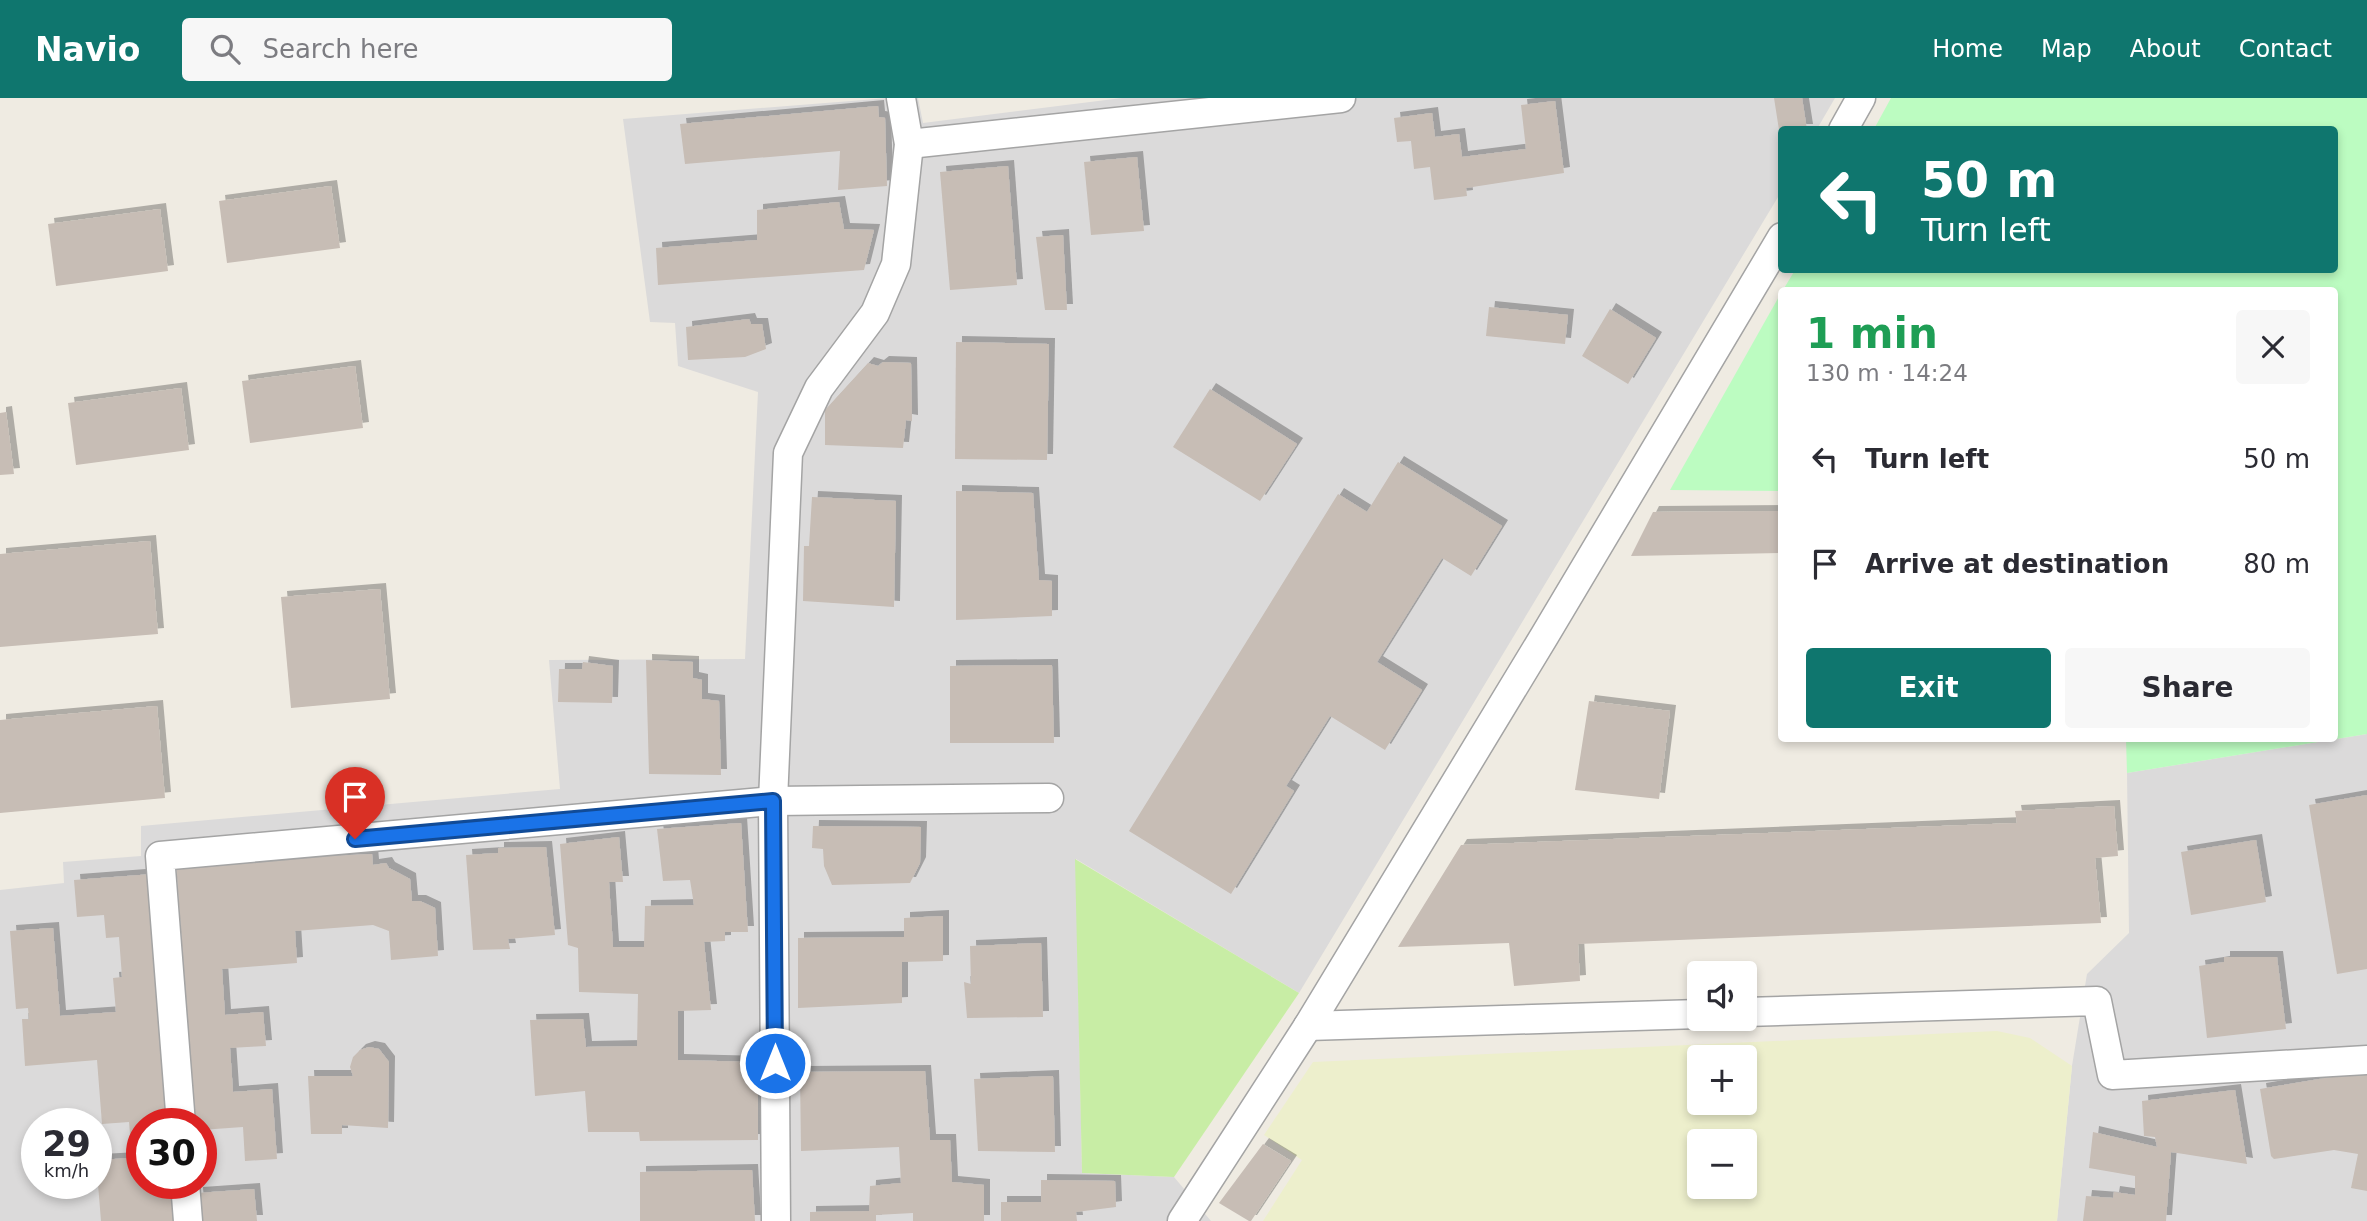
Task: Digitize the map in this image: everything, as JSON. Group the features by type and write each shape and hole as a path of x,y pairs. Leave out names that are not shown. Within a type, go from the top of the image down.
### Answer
{"street":[{"path":"776,1221 773,801 788,453 818,388 875,313 896,264 909,144 901,98"},
{"path":"909,144 1340,98"},
{"path":"1845,126 1861,98"},
{"path":"1182,1221 1308,1026 1778,244"},
{"path":"180,1108 160,856 773,801 1049,798"},
{"path":"1757,1012 2097,1002 2112,1075 2367,1060"},
{"path":"1308,1026 1687,1014"},
{"path":"186,1199 188,1221"}],"shaded area":[{"path":"889,98 918,98 923,123 1122,98 1835,98 1819,126 1778,126 1778,197 1299,993 1076,859 1082,1173 1174,1177 1211,1221 0,1221 0,890 64,883 63,862 141,856 141,826 560,789 549,660 745,659 758,392 678,366 675,323 650,322 623,119"},
{"path":"2367,734 2367,1221 2057,1221 2072,1066 2087,974 2129,933 2127,773 2318,742 2338,742 2338,739"}],"green space":[{"path":"1891,98 2367,98 2367,734 2338,739 2338,287 1785,287 1793,273 2338,273 2338,126 1876,126"},
{"path":"1778,298 1778,491 1670,490"},
{"path":"2126,742 2318,742 2127,773"},
{"path":"1075,859 1299,993 1174,1177 1082,1173"},
{"path":"1997,1031 2030,1038 2072,1066 2057,1221 1263,1221 1302,1160 1264,1135 1313,1062 1687,1045 1687,1115 1757,1115 1757,1045 1688,1045"}],"building":[{"path":"1774,98 1802,98 1806,126 1778,126"},
{"path":"1555,101 1564,173 1466,188 1467,196 1434,200 1430,167 1414,169 1411,141 1397,142 1394,118 1432,113 1435,137 1459,134 1462,157 1526,149 1521,105"},
{"path":"878,106 879,117 885,118 887,186 838,190 840,151 685,164 680,124"},
{"path":"1137,157 1144,231 1091,235 1084,162"},
{"path":"1008,166 1017,285 950,290 940,172"},
{"path":"331,186 340,248 227,263 219,201"},
{"path":"839,202 844,229 874,230 864,270 658,285 656,248 757,240 757,210"},
{"path":"160,209 168,271 56,286 48,224"},
{"path":"1063,235 1067,310 1045,310 1036,237"},
{"path":"1489,307 1568,315 1565,344 1486,336"},
{"path":"1610,309 1656,338 1628,384 1582,356"},
{"path":"749,319 751,324 762,324 766,349 745,357 688,360 686,327"},
{"path":"956,342 1049,344 1047,460 955,459"},
{"path":"883,362 911,363 912,421 906,420 903,448 825,445 825,410 868,363 878,366"},
{"path":"355,366 363,428 250,443 242,381"},
{"path":"181,388 189,450 76,465 68,403"},
{"path":"1210,389 1297,444 1260,501 1173,447"},
{"path":"6,412 14,474 0,475 0,413"},
{"path":"1398,462 1502,526 1471,576 1442,558 1377,662 1422,690 1385,750 1330,716 1286,786 1294,791 1231,894 1129,831 1338,494 1367,512"},
{"path":"956,491 1033,493 1039,580 1052,581 1052,616 956,620"},
{"path":"812,497 896,501 894,607 803,601 804,546 809,546"},
{"path":"1778,511 1778,553 1631,556 1653,512"},
{"path":"150,541 158,634 0,647 0,554"},
{"path":"380,589 390,699 291,708 281,597"},
{"path":"646,660 693,662 693,678 702,680 702,699 719,701 721,775 649,774"},
{"path":"583,662 613,666 612,703 558,702 559,669 582,669"},
{"path":"1052,665 1054,743 950,743 950,666"},
{"path":"1589,701 1670,711 1659,799 1575,790"},
{"path":"157,706 165,798 0,813 0,720"},
{"path":"2367,795 2367,969 2337,974 2309,805"},
{"path":"2114,806 2118,856 2095,858 2101,923 1578,944 1580,981 1514,986 1509,943 1398,947 1461,845 2017,823 2015,811"},
{"path":"741,823 748,932 725,932 725,941 704,942 711,1010 678,1011 678,1060 758,1062 758,1140 640,1141 639,1132 588,1132 585,1091 535,1096 530,1020 583,1019 586,1047 637,1046 638,994 579,992 578,948 568,945 560,844 619,837 623,882 609,882 613,947 644,947 645,906 694,905 690,880 663,881 657,829"},
{"path":"813,826 921,827 920,863 910,883 832,885 824,866 823,849 812,848"},
{"path":"2256,840 2266,902 2191,915 2181,852"},
{"path":"546,847 555,935 508,939 510,949 473,950 466,855 498,853 498,848"},
{"path":"372,854 373,865 386,863 389,868 410,879 412,901 420,901 435,908 438,956 391,960 389,931 373,925 295,931 297,963 222,969 225,1015 263,1012 266,1046 230,1048 233,1092 272,1089 277,1159 245,1161 243,1127 217,1129 217,1108 194,1108 176,863"},
{"path":"153,874 172,1108 126,1108 126,1122 112,1123 112,1108 101,1108 97,1060 25,1066 22,1019 29,1019 28,1008 16,1009 10,931 53,928 60,1016 116,1012 113,978 122,977 119,937 106,938 104,915 77,917 74,880"},
{"path":"943,916 943,961 902,962 902,1003 798,1008 798,938 904,937 904,918"},
{"path":"1041,943 1043,1017 967,1018 964,982 971,984 970,946"},
{"path":"2224,957 2277,957 2286,1029 2207,1038 2199,966 2224,962"},
{"path":"369,1047 379,1049 389,1062 388,1128 342,1125 342,1134 311,1134 308,1076 353,1076 350,1067 353,1057 360,1050"},
{"path":"925,1071 930,1140 950,1140 952,1182 984,1185 984,1221 913,1221 913,1213 876,1215 876,1221 810,1221 810,1212 869,1211 870,1186 901,1183 899,1147 801,1151 800,1072"},
{"path":"2367,1071 2367,1191 2351,1188 2358,1154 2334,1150 2274,1159 2271,1156 2260,1089"},
{"path":"1053,1076 1055,1152 978,1151 974,1079"},
{"path":"2235,1090 2247,1164 2171,1152 2166,1221 2083,1221 2086,1196 2113,1198 2114,1192 2135,1195 2135,1176 2089,1168 2093,1132 2157,1147 2155,1137 2144,1136 2142,1101"},
{"path":"1263,1144 1291,1161 1249,1221 1219,1203"},
{"path":"126,1158 126,1199 179,1199 181,1221 101,1221 99,1199 112,1199 112,1159"},
{"path":"752,1170 755,1221 640,1221 640,1172"},
{"path":"1041,1180 1115,1181 1116,1207 1076,1212 1077,1221 1001,1221 1001,1202 1041,1202"},
{"path":"254,1189 257,1221 199,1221 197,1199 217,1199 217,1192"}],"route":[{"path":"355,839 773,801 775,1063"}]}
